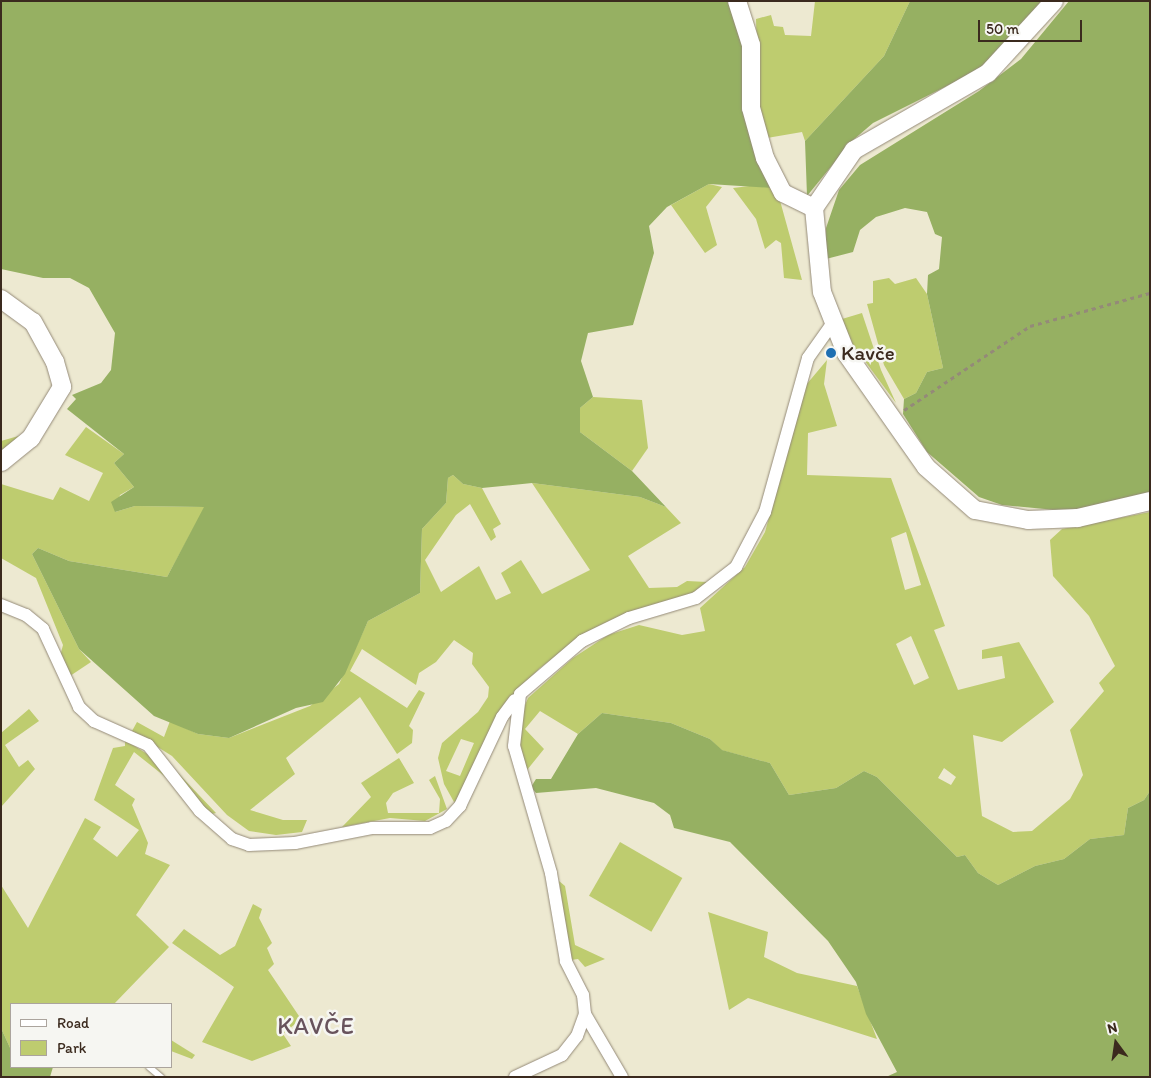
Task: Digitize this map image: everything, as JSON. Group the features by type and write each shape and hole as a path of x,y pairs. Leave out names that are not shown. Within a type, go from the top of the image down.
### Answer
{"street":[{"path":"737,1 751,45 752,108 765,158 783,193 814,208"},
{"path":"1054,1 988,73 854,150 814,208 822,292 832,324 846,353 926,467 975,510 1028,520 1078,518 1150,501"},
{"path":"1,299 33,322 55,362 62,387 32,438 1,462"},
{"path":"1,605 26,615 43,629 79,708 94,721 148,745 200,811 232,839 249,845 295,843 372,828 430,828 446,821 460,806 502,718 520,694 582,641 629,618 696,598 736,567 766,512 808,358 832,324"},
{"path":"520,694 514,746 551,873 566,961 583,995 585,1014 622,1077"},
{"path":"515,1077 562,1055 576,1036 585,1014"}],"lane":[{"path":"150,1068 161,1077"}],"path":[{"path":"892,418 1030,326 1150,293"}],"green space":[{"path":"1,1 729,1 739,13 772,188 709,184 667,207 649,226 654,253 633,325 588,333 581,361 593,397 580,408 580,432 632,471 666,507 640,497 532,483 482,488 463,484 453,475 448,478 446,503 422,529 420,593 368,621 345,674 323,702 296,708 229,738 198,734 154,716 79,649 32,554 38,548 69,561 167,577 204,507 135,506 115,512 111,502 134,487 114,463 124,454 67,409 76,399 72,395 101,383 111,370 115,333 89,288 70,278 43,278 1,269"},
{"path":"815,1 910,1 884,56 805,141 802,132 767,138 758,99 756,19 771,15 774,26 783,27 785,35 811,36"},
{"path":"910,1 1047,1 1008,45 975,72 873,123 852,141 807,196 805,141 884,56"},
{"path":"1069,1 1150,1 1150,496 1066,511 1002,505 979,497 927,452 903,414 904,399 916,393 927,372 943,368 927,294 928,275 939,269 942,237 935,234 927,212 905,208 876,217 860,230 853,252 826,259 826,228 839,190 860,165 979,91 1021,59"},
{"path":"709,184 722,187 706,207 717,245 705,253 671,205"},
{"path":"758,185 772,188 779,197 802,280 784,278 781,243 776,240 765,249 756,219 733,188"},
{"path":"889,278 895,284 916,278 927,294 943,368 927,372 916,393 904,399 884,365 867,304 873,303 873,281"},
{"path":"862,313 881,370 896,403 853,345 842,319"},
{"path":"827,360 824,384 837,426 808,433 807,475 891,478 945,626 934,630 958,690 1005,678 1002,656 982,659 982,650 1019,642 1054,702 1002,742 973,735 982,816 1013,832 1032,831 1070,799 1083,775 1070,730 1104,691 1099,683 1115,666 1089,616 1053,576 1050,540 1062,529 1150,512 1150,791 1144,800 1128,808 1124,835 1090,839 1064,859 1035,866 998,885 978,873 965,855 957,857 877,777 864,771 836,788 789,795 770,763 721,750 710,739 671,723 602,713 578,734 540,711 525,729 544,749 523,775 517,724 528,698 573,658 608,635 639,625 682,635 705,631 700,608 745,567 765,532 806,385","holes":["906,532 921,585 905,590 891,538","911,636 929,678 914,685 896,644","944,768 956,777 951,785 938,778"]},
{"path":"593,397 642,400 648,448 632,471 580,432 580,408"},
{"path":"86,427 124,454 114,463 134,487 120,495 115,512 135,506 205,507 167,577 69,561 38,548 32,554 79,649 91,662 64,680 58,664 63,645 36,578 1,558 1,484 53,500 60,487 89,501 103,473 65,455"},
{"path":"29,433 1,459 1,441"},
{"path":"453,475 463,484 482,488 501,524 493,529 496,537 491,541 470,504 456,515 425,560 441,592 479,566 496,600 511,593 501,573 521,560 542,594 590,570 532,483 640,497 666,507 681,523 628,556 649,588 677,587 687,581 707,582 709,586 581,637 540,668 514,694 459,801 454,802 444,784 438,758 442,743 478,712 488,697 489,687 472,664 473,653 454,640 436,662 419,673 416,685 362,649 350,671 407,708 419,690 425,693 409,726 413,730 412,743 397,754 360,697 286,758 295,774 250,810 283,820 307,820 302,832 276,835 249,831 227,815 172,756 132,731 137,722 164,737 170,721 198,734 229,738 310,706 339,684 368,621 420,593 422,529 446,503 448,478","holes":["461,739 474,743 460,776 446,771"]},
{"path":"29,709 39,721 5,745 19,767 28,760 35,769 1,807 1,733"},
{"path":"602,713 671,723 710,739 722,750 770,763 789,795 836,788 864,771 877,777 957,857 965,855 978,873 998,885 1035,866 1064,859 1090,839 1124,835 1128,808 1144,800 1150,791 1150,1077 886,1077 897,1072 866,1014 856,982 828,941 730,842 674,828 670,815 654,803 596,788 536,793 531,787 536,779 551,779 578,734"},
{"path":"125,740 179,774 216,813 212,814 134,752 115,785 135,799 132,805 148,843 145,854 170,865 136,915 169,947 115,1003 10,1003 10,1048 1,1028 1,885 28,928 85,818 101,827 93,839 117,857 139,830 94,800 113,748 125,746"},
{"path":"399,758 414,783 393,793 386,803 388,813 439,813 440,799 429,780 435,776 447,809 425,821 390,818 342,827 371,797 361,783"},
{"path":"620,842 682,878 651,932 589,896"},
{"path":"559,881 565,886 575,945 605,959 585,967 578,959 571,960"},
{"path":"253,904 262,909 259,918 272,943 267,948 274,964 268,970 301,1019 283,1034 291,1046 252,1061 202,1042 234,987 172,943 184,929 220,955 235,946"},
{"path":"708,912 768,932 764,957 797,973 857,986 877,1039 748,998 729,1010"},
{"path":"1,1028 10,1048 10,1068 53,1068 50,1077 1,1077"},
{"path":"172,1041 195,1055 192,1059 172,1051"}],"place":[{"name":"Kavče","path":"831,353"}],"district":[{"name":"KAVČE","path":"316,1026"}]}
